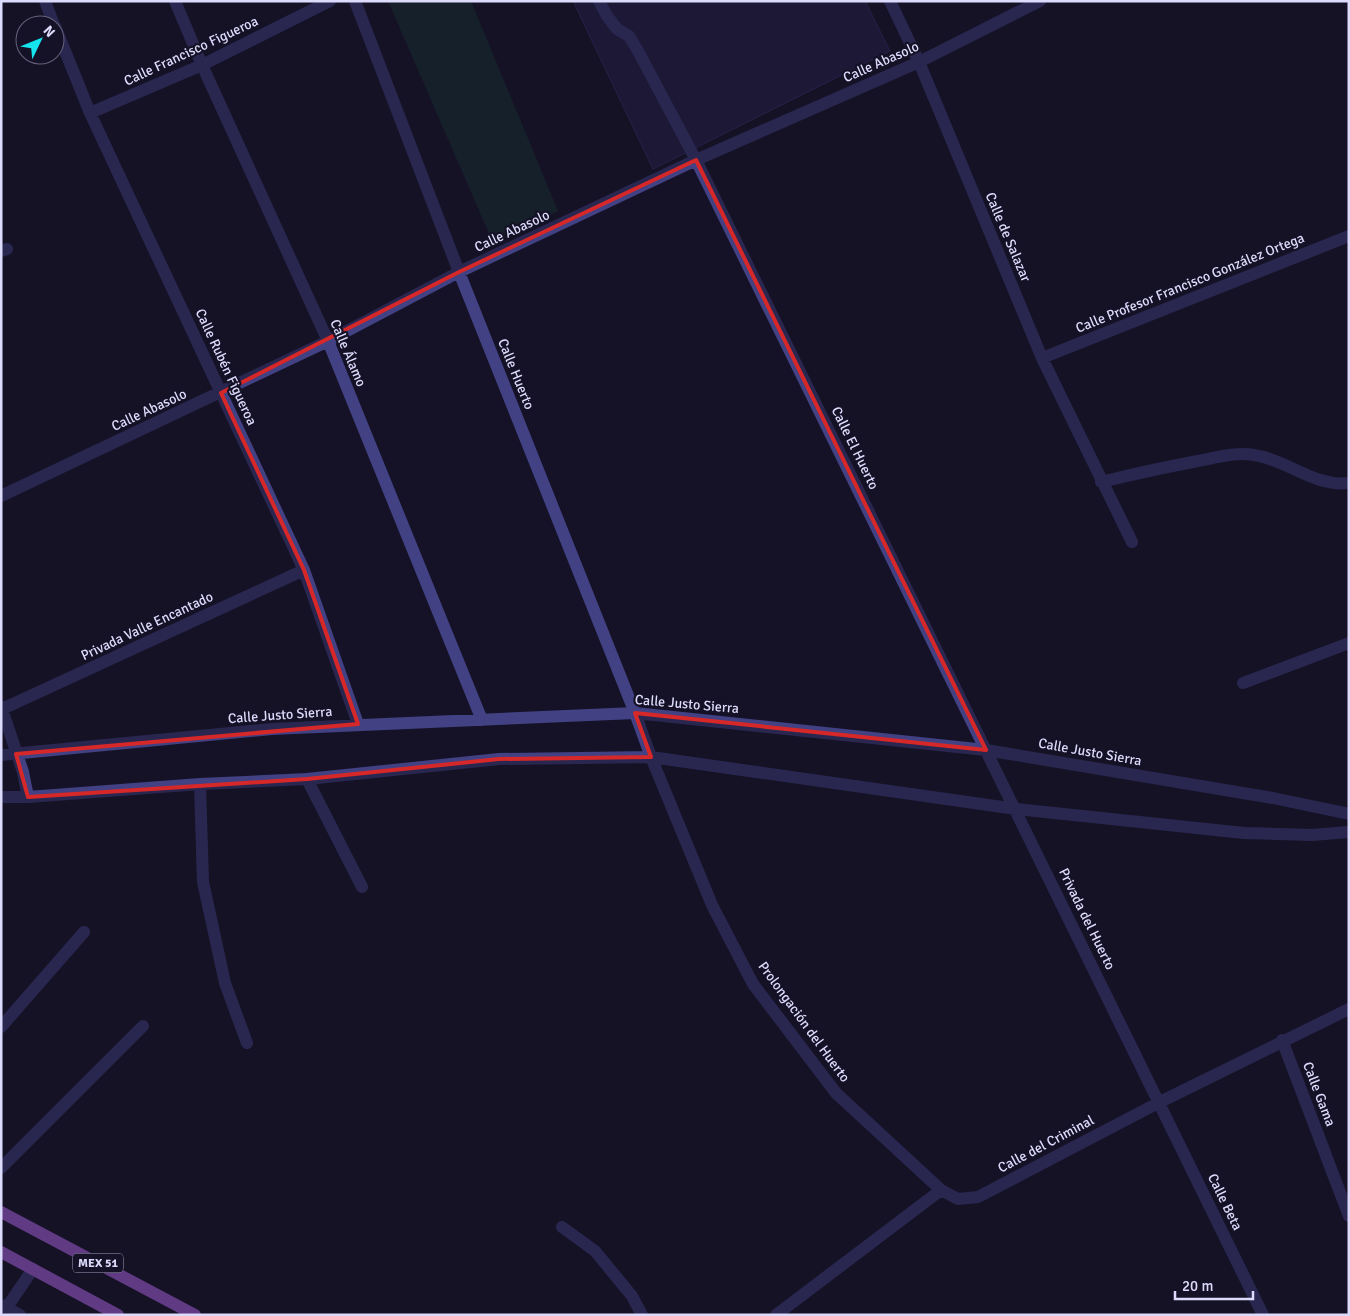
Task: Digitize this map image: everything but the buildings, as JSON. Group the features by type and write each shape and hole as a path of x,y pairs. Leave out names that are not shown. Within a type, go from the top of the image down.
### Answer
{"main road":[{"name":"MEX 51","path":"1,1212 195,1315"},
{"name":"MEX 51","path":"1,1252 118,1315"}],"street":[{"name":"Calle Rubén Figueroa","path":"45,1 51,15"},
{"name":"Calle Álamo","path":"175,1 202,65 328,341 482,720"},
{"name":"Calle Francisco Figueroa","path":"90,112 202,65 330,1"},
{"name":"Calle Huerto","path":"355,1 458,272 651,758"},
{"name":"Calle El Huerto","path":"599,1 617,29 629,36 696,160 986,750"},
{"name":"Calle de Salazar","path":"890,1 919,62 1042,358 1132,542"},
{"name":"Calle Abasolo","path":"1,496 222,393 328,341 458,272 696,160 919,62 1040,1"},
{"name":"Calle Rubén Figueroa","path":"65,51 90,112 304,570 358,724"},
{"name":"Calle Profesor Francisco González Ortega","path":"1042,358 1349,236"},
{"path":"1101,482 1165,466 1241,454 1260,456 1317,480 1335,485 1349,483"},
{"name":"Privada Valle Encantado","path":"2,708 304,570"},
{"path":"1244,683 1349,643"},
{"path":"2,708 28,797"},
{"name":"Calle Justo Sierra","path":"1,755 272,729 635,714 986,750 1273,798 1349,814"},
{"name":"Privada del Huerto","path":"986,750 1160,1102"},
{"path":"1,796 28,797 200,784 307,779 499,759 651,758 1016,809 1244,833 1312,835 1349,832"},
{"name":"Prolongación del Huerto","path":"651,758 712,905 754,984 836,1093 941,1190"},
{"path":"307,779 362,887"},
{"path":"200,784 203,882 225,983 247,1043"},
{"path":"1,1027 84,932"},
{"name":"Calle del Criminal","path":"941,1190 958,1199 978,1197 1282,1040 1349,1009"},
{"path":"1,1168 143,1026"},
{"name":"Calle Gama","path":"1282,1040 1349,1216"},
{"name":"Calle Beta","path":"1160,1102 1264,1315"},
{"path":"776,1315 941,1190"},
{"path":"562,1227 595,1251 632,1296 642,1315"},
{"path":"20,1315 4,1306 33,1269"}],"highlighted area":[{"path":"696,160 986,750 635,713 651,757 499,759 307,779 28,797 16,754 358,724 304,570 221,393 459,272"}],"green space":[{"path":"388,1 471,1 558,211 494,245"}]}
